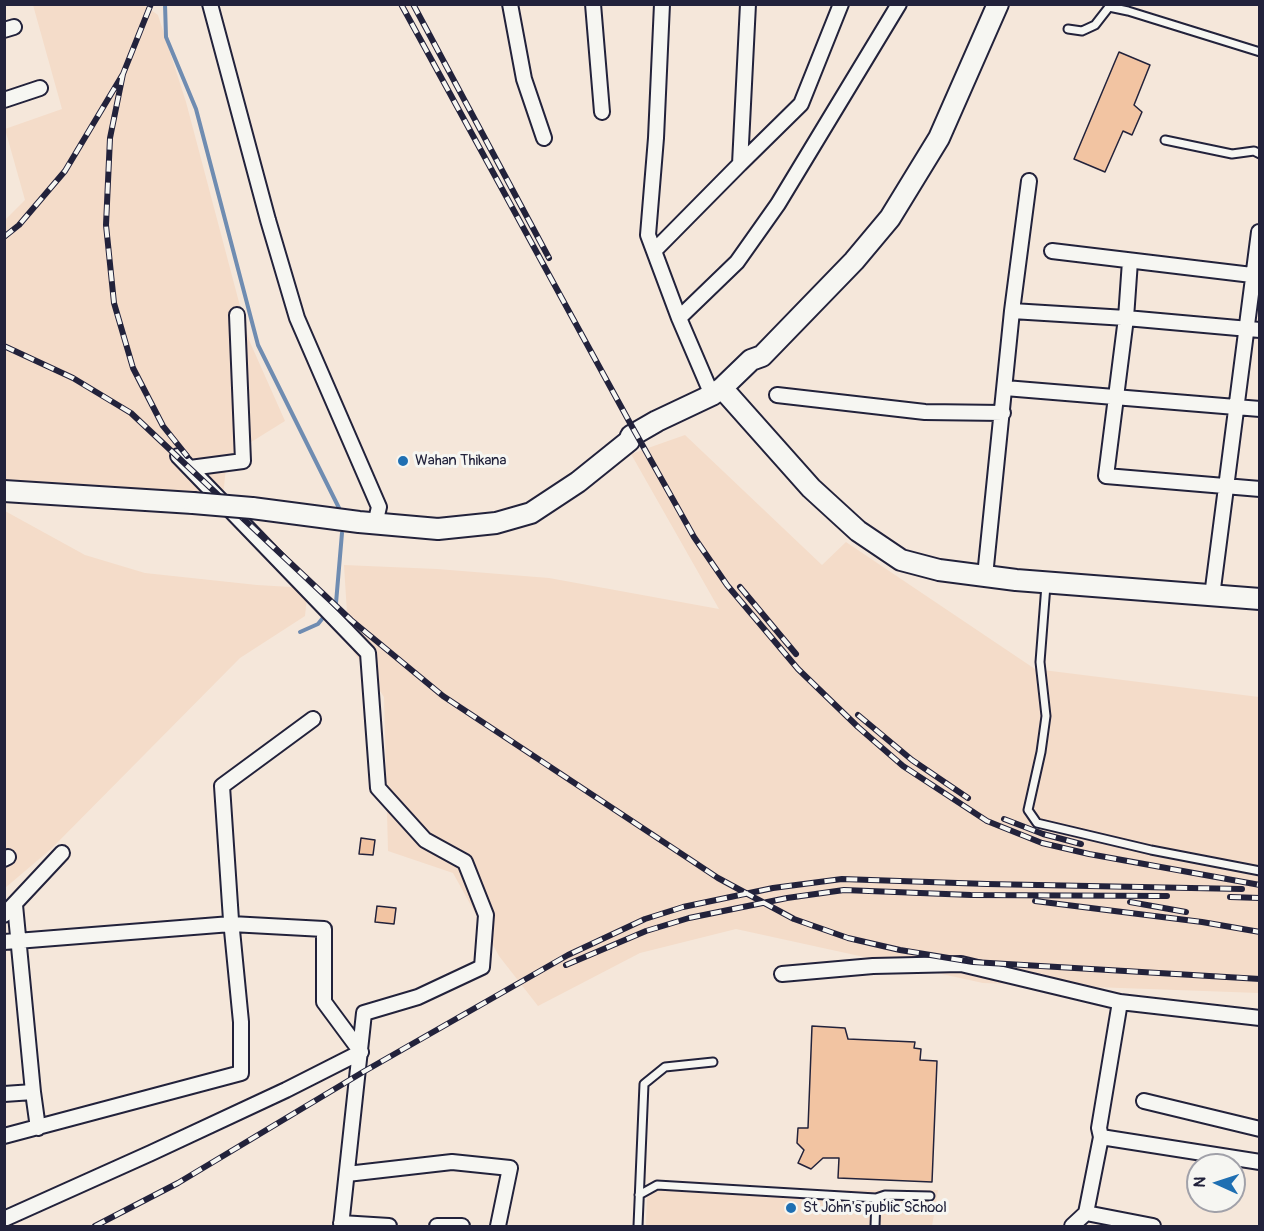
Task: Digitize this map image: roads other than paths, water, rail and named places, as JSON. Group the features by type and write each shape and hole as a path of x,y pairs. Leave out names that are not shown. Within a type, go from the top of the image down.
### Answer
{"main road":[{"path":"974,42 984,4"},
{"path":"4,491 252,508 375,524 438,529 496,523 531,513 578,482 629,441 631,436 717,391 751,360 754,348 846,254 882,207 929,130 974,42 998,4"},
{"path":"717,391 812,488 858,531 902,560 939,570 1046,583 1260,599"}],"street":[{"path":"210,4 297,318 379,507 375,524"},
{"path":"510,4 524,79 544,138"},
{"path":"593,4 602,112"},
{"path":"662,4 656,138 648,235 679,318 717,391"},
{"path":"740,164 748,4"},
{"path":"654,251 801,104 841,4"},
{"path":"679,318 737,262 778,204 899,4"},
{"path":"4,100 40,88"},
{"path":"985,576 1012,311 1029,181"},
{"path":"1212,596 1237,407 1253,330 1252,275 1259,232"},
{"path":"1052,251 1252,275"},
{"path":"1130,261 1126,318 1106,476 1260,489"},
{"path":"1012,311 1126,318 1253,330"},
{"path":"190,468 243,461 237,315"},
{"path":"1005,388 1260,409"},
{"path":"777,395 925,412 1003,412"},
{"path":"178,456 368,653 378,788 425,840 465,862 486,915 482,967 418,997 364,1013 341,1225 389,1227"},
{"path":"4,1136 241,1073 241,1022 231,924 222,786 313,719"},
{"path":"38,1128 11,941 10,910 62,853"},
{"path":"11,941 231,924 324,929 324,1002 361,1052"},
{"path":"782,974 873,966 961,964 1120,1002 1260,1018"},
{"path":"1072,1227 1086,1213 1101,1137 1099,1128 1120,1002"},
{"path":"4,1219 162,1149 361,1052"},
{"path":"4,1094 33,1092"},
{"path":"1144,1101 1260,1129"},
{"path":"1101,1137 1260,1162"},
{"path":"347,1174 452,1162 510,1168 498,1227"},
{"path":"1086,1213 1153,1227"},
{"path":"436,1227 462,1227"}],"lane":[{"path":"1068,29 1082,31 1095,25 1108,7 1127,8 1260,52"},
{"path":"1165,140 1232,154 1254,151 1260,154"},
{"path":"1046,583 1040,662 1046,716 1041,753 1028,810 1036,823 1150,850 1260,871"},
{"path":"638,1227 644,1084 665,1067 713,1062"},
{"path":"639,1195 657,1185 876,1198 885,1195 930,1196"},
{"path":"874,1227 876,1198"}],"waterway":[{"path":"165,4 166,37 196,109 258,345 340,510"},
{"path":"331,609 336,603 342,533"},
{"path":"300,632 318,624 326,614"}],"railway":[{"path":"4,237 19,225 65,171 123,74 151,4"},
{"path":"401,4 694,537 727,585 798,669 858,727 903,766 987,821 1042,843 1089,854 1260,885"},
{"path":"413,4 549,258"},
{"path":"123,74 110,138 106,225 114,303 133,368 163,426 187,456"},
{"path":"4,346 73,378 131,413 351,620 443,696 718,878 794,919 848,938 900,950 973,962 1260,979"},
{"path":"740,587 796,654"},
{"path":"858,715 912,760 968,798"},
{"path":"1004,819 1043,834 1081,844"},
{"path":"95,1226 178,1183 363,1072 568,955 645,919 683,907 773,888 842,879 1242,889"},
{"path":"566,965 646,931 689,918 787,898 844,890 971,895 1167,896"},
{"path":"1230,897 1260,898"},
{"path":"1035,901 1202,922 1260,932"},
{"path":"1130,902 1186,912"}],"place":[{"name":"Wahan Thikana","path":"403,461"},
{"name":"St John's public School","path":"791,1208"}]}
